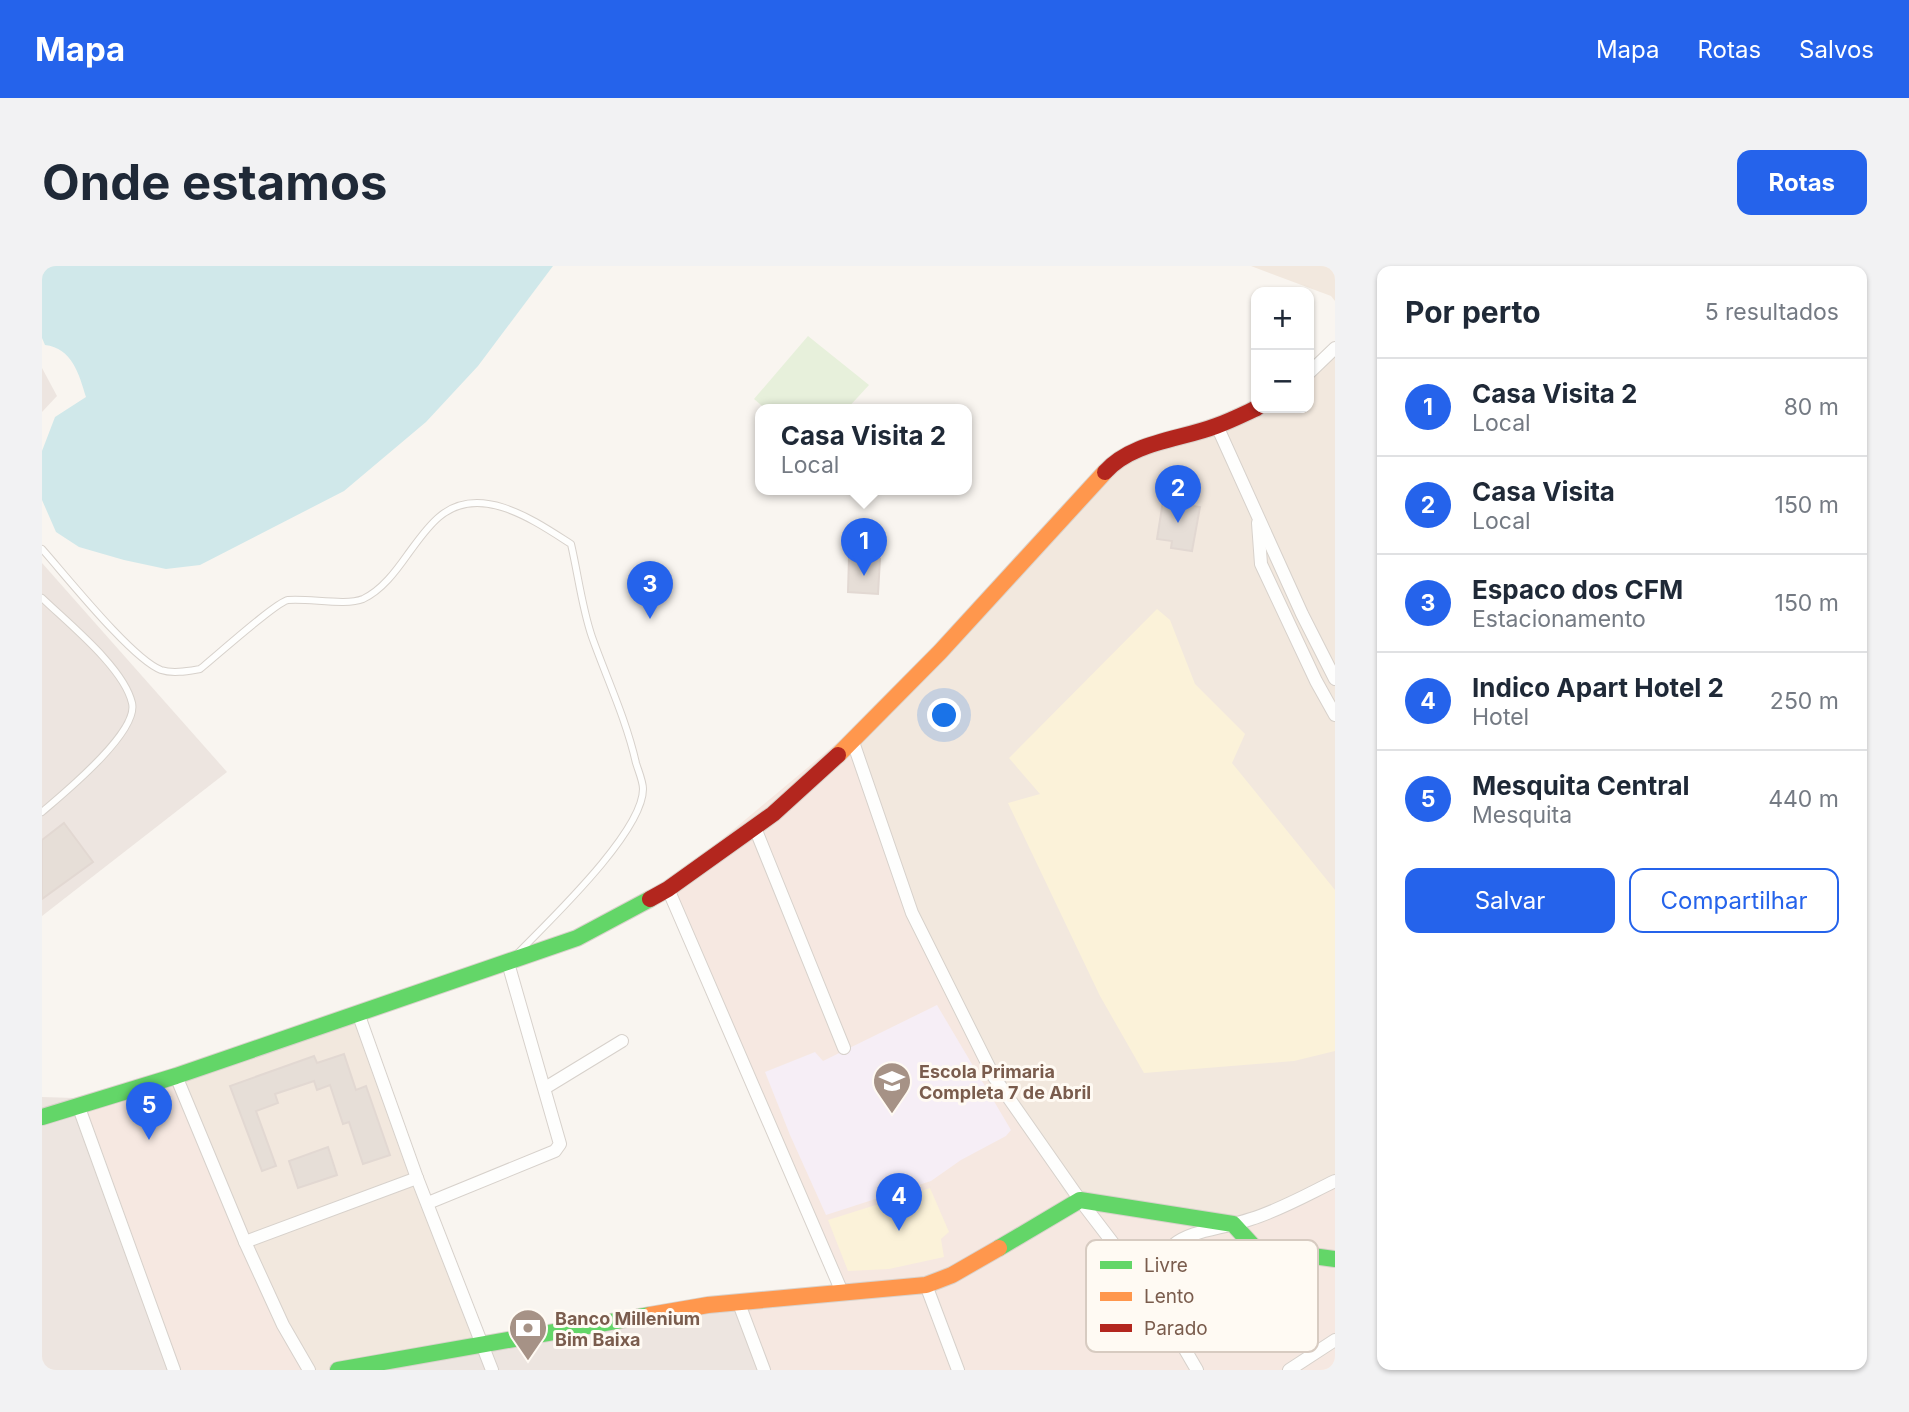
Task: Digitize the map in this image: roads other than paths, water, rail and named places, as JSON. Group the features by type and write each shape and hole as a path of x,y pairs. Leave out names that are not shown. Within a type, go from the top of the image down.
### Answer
{"street":[{"path":"1314,368 1335,348"},
{"path":"42,1117 176,1076 509,963 577,938 668,889 755,828 853,742 940,652 1115,461 1132,452 1217,426 1251,411"},
{"path":"1217,426 1335,679"},
{"path":"1257,516 1261,564 1335,715"},
{"path":"853,742 912,913 994,1077 1111,1240"},
{"path":"755,828 844,1048"},
{"path":"668,889 842,1292"},
{"path":"428,1203 555,1151 560,1144 509,963"},
{"path":"358,1013 492,1370"},
{"path":"545,1088 622,1041"},
{"path":"176,1076 245,1242 283,1325 309,1370"},
{"path":"78,1105 174,1370"},
{"path":"245,1242 418,1178"},
{"path":"1181,1240 1200,1231 1264,1215 1335,1181"},
{"path":"338,1370 482,1343 738,1301 926,1285 952,1275 1080,1200 1233,1224 1248,1240"},
{"path":"926,1285 958,1370"},
{"path":"738,1301 764,1370"},
{"path":"1318,1351 1335,1340"},
{"path":"1186,1352 1197,1370"},
{"path":"1289,1370 1317,1352"}],"lane":[{"path":"42,549 137,654 162,670 184,672 200,669 284,600 350,602 368,596 392,575 439,517 450,509 484,503 528,516 571,544 591,634 615,694 643,789 633,820 607,856 578,892 509,963"},
{"path":"42,598 119,674 133,705 128,727 77,783 42,812"}],"water":[{"path":"42,266 553,266 478,366 426,422 344,491 200,565 166,569 79,547 56,532 42,500 42,451 55,417 86,397 77,371 68,357 62,351 45,345 42,338"}],"place":[{"name":"Casa Visita","path":"1178,523"},
{"name":"Casa Visita 2","path":"864,576"},
{"name":"Espaco dos CFM","path":"650,619"},
{"name":"Escola Primaria Completa 7 de Abril","path":"892,1115"},
{"name":"Mesquita Central","path":"149,1140"},
{"name":"Indico Apart Hotel 2","path":"899,1231"},
{"name":"Banco Millenium Bim Baixa","path":"528,1362"}]}
